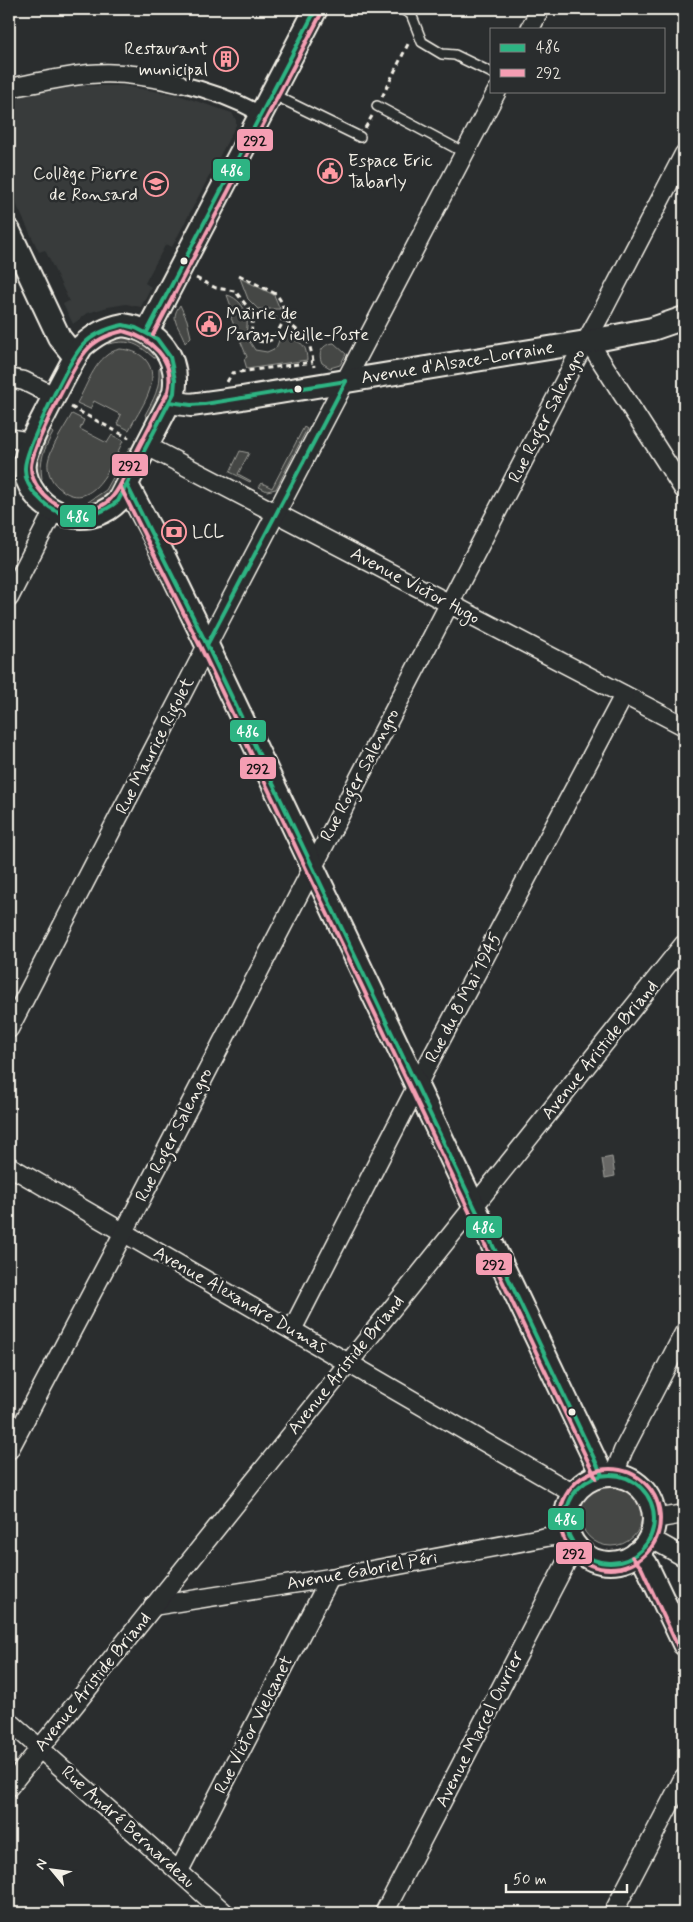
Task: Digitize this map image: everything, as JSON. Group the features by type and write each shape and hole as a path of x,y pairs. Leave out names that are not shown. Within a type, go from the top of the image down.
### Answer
{"street":[{"path":"147,332 316,9"},
{"path":"530,28 540,9"},
{"path":"9,88 91,74 126,74 156,77 208,90 239,101 262,114"},
{"name":"Rue Maurice Rigolet","path":"9,1030 207,645 496,92"},
{"name":"Rue Roger Salengro","path":"9,1450 684,154"},
{"path":"9,231 60,337 75,357"},
{"name":"Avenue d'Alsace-Lorraine","path":"170,402 191,405 205,404 586,342 652,329 684,318"},
{"path":"111,327 135,327 147,332 163,343 170,358 176,383 170,402 133,440 127,485 118,501 112,507 96,514 84,517 67,516 53,512 42,503 26,480 25,464 31,442 67,404 75,357 82,346 95,335 111,327"},
{"path":"586,342 594,350 684,490"},
{"path":"9,378 24,381 67,404"},
{"path":"9,438 31,442"},
{"name":"Avenue Victor Hugo","path":"133,440 684,726"},
{"path":"127,485 207,645 474,1205 608,1475"},
{"path":"9,598 53,512"},
{"name":"Rue du 8 Mai 1945","path":"292,1330 624,695"},
{"name":"Avenue Aristide Briand","path":"9,1787 684,944"},
{"name":"Avenue Alexandre Dumas","path":"9,1166 574,1494"},
{"path":"608,1475 684,1332"},
{"path":"684,1514 647,1537 626,1560 612,1562 599,1561 587,1556 574,1542 567,1527 566,1515 574,1494 585,1483 608,1475 627,1478 639,1486 648,1496 653,1508 647,1537 646,1564 684,1644"},
{"name":"Avenue Gabriel Péri","path":"154,1606 330,1578 552,1536 574,1542"},
{"path":"647,1537 684,1557"},
{"name":"Avenue Marcel Ouvrier","path":"384,1913 571,1553 574,1542"},
{"name":"Rue Victor Vielcanet","path":"178,1872 330,1578"},
{"name":"Rue André Bernardeau","path":"9,1721 224,1913"},
{"path":"613,1913 684,1777"}],"lane":[{"path":"401,9 411,14 422,42 442,54 455,55 490,72"},
{"path":"272,94 360,137"},
{"path":"377,106 465,153"}],"path":[{"path":"360,137 412,36 418,33"},
{"path":"180,269 216,288 235,291 253,314 284,320 304,335 311,346 317,385"},
{"path":"239,275 274,292 279,297 284,310 284,320 274,339 265,342 255,341 251,335 253,314"},
{"path":"225,384 232,373 313,362"},
{"path":"67,404 133,440"}],"shaded area":[{"path":"80,86 124,86 178,95 232,113 236,120 236,125 172,247 166,244 145,283 151,287 141,307 126,304 108,307 88,313 73,324 63,304 69,301 45,250 39,252 9,189 9,99 43,91"},
{"path":"240,278 274,295 280,309 258,309 248,299"},
{"path":"227,295 238,301 245,311 247,315 247,336 255,350 267,352 276,348 280,338 286,335 304,346 307,360 247,369 244,359 247,357 231,318 233,312"},
{"path":"180,305 187,320 191,337 185,343 175,320 175,315"},
{"path":"124,336 147,343 159,358 154,358 134,344 123,342 106,343 106,340"},
{"path":"334,343 346,354 340,365 330,368 322,363 320,355 324,347"},
{"path":"120,349 134,352 145,359 150,367 152,376 148,395 129,430 117,424 121,415 94,401 90,409 77,403 99,363 112,352"},
{"path":"163,365 166,385 148,419 145,415 156,393 159,369"},
{"path":"72,414 84,420 80,429 107,443 112,435 123,441 107,473 99,484 81,496 70,495 58,487 51,479 48,469 49,456"},
{"path":"304,427 307,429 276,489 267,491 259,487 262,483 272,488"},
{"path":"49,430 53,433 43,455 41,466 42,479 39,480 36,467 37,454"},
{"path":"130,447 133,449 111,491 97,503 88,505 88,502 106,490"},
{"path":"240,451 249,453 238,474 250,482 230,472"},
{"path":"612,1157 615,1176 605,1178 602,1159"},
{"path":"605,1484 617,1484 633,1493 640,1503 642,1515 640,1527 633,1537 617,1546 605,1546 594,1541 585,1532 580,1521 580,1509 585,1498 594,1489"}],"transit line":[{"name":"486","path":"147,332 316,9"},
{"name":"292","path":"153,335 322,12"},
{"name":"486","path":"123,325 136,328 157,339 170,357 175,380 174,393 118,501 98,513 87,516 66,515 46,505 32,490 25,473 27,459 39,426 68,368 83,345 96,335 123,325"},
{"name":"292","path":"123,331 143,339 159,352 168,369 167,393 111,499 95,509 76,510 64,507 48,499 36,484 31,467 33,457 54,408 80,359 86,351 103,338 123,331"},
{"name":"486","path":"170,402 191,405 205,404 346,381"},
{"name":"486","path":"207,645 346,381"},
{"name":"486","path":"127,485 207,645 602,1475"},
{"name":"292","path":"121,488 201,648 596,1478"},
{"name":"292","path":"610,1469 629,1473 645,1484 656,1500 660,1519 656,1538 645,1554 629,1565 610,1569 591,1565 575,1554 564,1538 560,1519 564,1500 575,1484 591,1473 610,1469"},
{"name":"486","path":"610,1475 627,1479 641,1488 650,1502 654,1519 650,1536 641,1550 627,1559 610,1563 593,1559 579,1550 570,1536 566,1519 570,1502 579,1488 593,1479 610,1475"},
{"name":"292","path":"632,1557 641,1567 678,1647"}],"place":[{"name":"Restaurant municipal","path":"226,59"},
{"name":"Espace Eric Tabarly","path":"330,171"},
{"name":"Collège Pierre de Ronsard","path":"156,184"},
{"name":"Mairie de Paray-Vieille-Poste","path":"209,324"},
{"name":"LCL","path":"174,532"}]}
